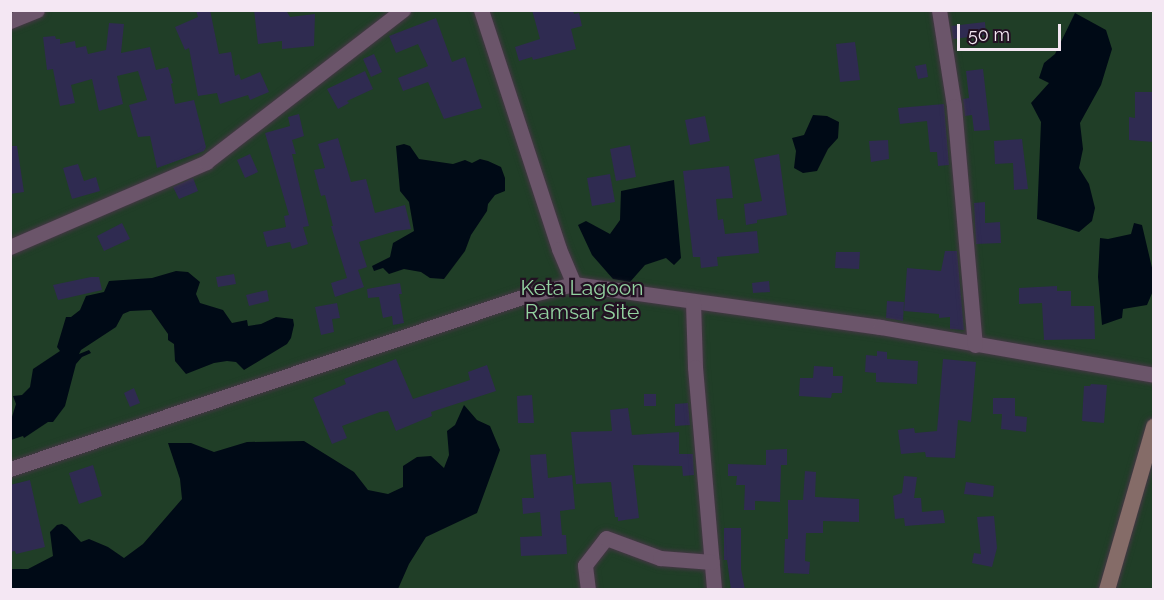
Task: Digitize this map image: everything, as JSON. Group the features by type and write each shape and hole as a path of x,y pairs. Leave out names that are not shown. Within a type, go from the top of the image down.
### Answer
{"main road":[{"path":"1107,590 1154,427"}],"street":[{"path":"10,21 37,10"},
{"path":"10,247 206,162 403,10"},
{"path":"481,10 559,249 574,284"},
{"path":"939,10 954,106 975,345"},
{"path":"10,469 525,296 574,284 880,327 1154,375"},
{"path":"693,302 695,366 714,590"},
{"path":"588,590 585,564 606,538 660,558 712,562"}],"green space":[{"name":"Keta Lagoon Ramsar Site","path":"11,11 1153,11 1153,589 11,589"}],"shaded area":[{"path":"1075,13 1106,30 1112,49 1101,85 1080,123 1083,149 1079,168 1089,184 1095,208 1092,221 1079,232 1037,219 1041,122 1031,103 1049,83 1039,78 1044,63 1055,54"},
{"path":"813,115 827,116 839,122 838,138 828,149 817,171 803,173 794,168 796,151 792,138 804,135"},
{"path":"404,144 410,146 419,159 453,164 465,160 472,163 480,159 488,161 501,167 505,178 505,191 495,195 488,204 487,211 471,235 465,251 444,279 430,278 421,272 404,269 389,274 383,268 374,271 372,266 390,257 393,243 414,231 409,202 400,191 396,146"},
{"path":"674,180 681,258 674,265 666,258 645,265 630,282 613,279 592,255 578,225 586,221 610,234 620,220 621,191"},
{"path":"1134,223 1142,225 1153,272 1153,291 1147,305 1123,309 1122,318 1102,325 1098,277 1100,238 1108,239 1131,234"},
{"path":"176,271 188,272 200,282 196,294 200,303 223,310 232,323 247,320 248,326 261,324 276,317 293,319 291,338 287,344 244,370 236,362 227,361 214,363 186,374 175,361 174,344 168,340 168,334 151,310 130,311 123,314 116,327 81,350 79,354 89,350 91,353 82,357 76,364 65,406 53,422 48,422 24,438 23,436 11,440 11,420 16,404 13,396 22,395 30,387 33,369 60,351 57,347 66,317 71,317 80,310 86,296 104,292 109,281 152,278"},
{"path":"464,405 477,420 490,426 500,450 477,513 426,537 409,564 398,589 11,589 11,569 28,569 53,556 50,532 57,525 62,524 67,527 81,542 89,539 108,547 124,558 143,544 182,499 180,479 168,443 191,443 214,452 247,442 304,441 354,472 368,490 388,494 403,487 403,466 417,457 431,456 444,468 449,455 447,431 455,425"}],"building":[{"path":"196,10 210,10 219,54 231,52 235,76 239,74 241,80 260,72 269,92 250,100 248,95 220,104 217,93 198,96 189,48 185,50 175,27 198,17"},
{"path":"254,10 286,10 290,17 315,14 314,46 282,49 282,41 258,44"},
{"path":"532,10 573,10 574,14 579,13 582,26 571,29 576,49 533,60 532,57 519,61 515,47 540,39"},
{"path":"436,18 452,62 465,57 482,108 444,119 428,82 403,91 398,78 428,66 418,44 396,53 389,36"},
{"path":"985,22 986,35 953,39 951,26"},
{"path":"109,23 124,24 121,53 150,47 156,70 168,67 173,83 171,84 175,104 194,100 206,147 204,151 157,168 150,136 138,137 129,105 147,100 138,71 117,76 123,104 99,111 92,79 71,85 75,103 60,106 53,69 47,70 43,37 55,36 56,39 60,39 60,44 75,41 76,48 86,46 88,54 106,50"},
{"path":"855,42 860,80 840,82 836,44"},
{"path":"374,54 382,72 371,77 363,59"},
{"path":"926,64 928,77 918,79 915,66"},
{"path":"983,69 990,130 974,131 972,115 965,116 963,99 969,98 966,71"},
{"path":"365,71 373,89 347,101 349,103 338,109 327,89"},
{"path":"1135,92 1154,92 1154,142 1129,140 1129,117 1135,118"},
{"path":"944,104 949,165 938,166 937,152 930,152 927,121 900,124 898,108"},
{"path":"299,114 304,136 292,140 296,154 292,154 309,226 303,227 308,244 292,249 290,242 267,247 263,232 286,227 284,216 289,215 265,133 290,126 288,117"},
{"path":"705,116 710,141 690,145 685,120"},
{"path":"338,138 351,182 366,179 375,213 405,205 411,229 359,242 367,267 358,270 364,287 335,297 331,283 347,278 331,226 333,226 325,195 321,196 314,170 325,168 318,144"},
{"path":"1022,139 1028,189 1014,190 1013,163 995,164 994,141"},
{"path":"888,140 889,159 871,162 869,141"},
{"path":"630,145 636,177 616,181 610,149"},
{"path":"10,146 17,146 24,192 10,194"},
{"path":"250,154 258,172 245,178 237,160"},
{"path":"779,154 787,215 757,220 757,223 746,225 744,204 762,201 754,159"},
{"path":"78,164 84,181 96,177 100,191 72,199 63,168"},
{"path":"729,166 733,198 716,199 718,220 723,219 725,234 757,231 759,253 717,257 718,266 701,268 700,257 693,257 683,171"},
{"path":"610,174 615,202 592,206 587,178"},
{"path":"193,178 198,191 179,199 173,187"},
{"path":"985,202 985,223 1000,222 1001,243 976,244 974,203"},
{"path":"122,223 130,239 104,251 97,236"},
{"path":"945,251 957,251 964,330 950,329 950,317 939,318 939,314 904,311 907,268 941,271"},
{"path":"836,252 860,252 859,269 835,268"},
{"path":"234,274 236,284 218,287 216,277"},
{"path":"99,277 102,290 58,300 53,285"},
{"path":"769,281 770,292 753,293 752,283"},
{"path":"400,283 402,294 399,294 404,323 393,325 392,316 383,318 379,297 368,298 367,289"},
{"path":"1057,286 1057,291 1071,291 1071,306 1094,306 1095,339 1044,340 1042,303 1019,304 1019,288"},
{"path":"267,290 269,301 249,306 246,295"},
{"path":"887,301 904,302 903,321 886,318"},
{"path":"337,303 340,318 332,319 334,332 321,335 315,307"},
{"path":"877,351 887,352 887,359 918,361 917,384 876,382 876,373 865,372 866,355 877,356"},
{"path":"396,359 413,399 470,380 468,372 487,365 496,391 431,412 432,416 396,431 388,411 380,412 342,426 347,438 332,444 313,398 346,384 344,379"},
{"path":"943,359 976,362 971,422 958,420 955,458 926,457 925,452 901,454 898,430 914,428 915,433 937,431"},
{"path":"814,366 833,367 833,376 843,376 842,393 832,393 831,398 799,396 800,378 813,378"},
{"path":"1107,385 1104,423 1082,421 1084,386"},
{"path":"134,388 140,403 130,407 124,393"},
{"path":"644,394 656,394 656,406 644,406"},
{"path":"532,395 534,423 518,423 517,396"},
{"path":"993,398 1015,398 1015,416 1027,417 1026,432 1001,429 1002,414 993,414"},
{"path":"688,403 690,425 675,426 675,404"},
{"path":"628,408 632,435 679,432 679,454 693,454 694,475 683,476 682,466 633,465 639,518 618,521 618,517 615,517 611,482 576,484 571,432 612,431 610,410"},
{"path":"787,449 787,465 781,465 780,502 755,501 755,510 744,510 745,485 736,485 737,476 728,476 728,464 766,465 766,450"},
{"path":"546,454 548,478 572,475 575,509 560,511 562,535 566,535 567,554 521,556 520,537 542,536 540,512 523,514 522,498 534,498 530,455"},
{"path":"93,465 102,496 79,504 69,473"},
{"path":"805,471 816,472 815,497 859,499 859,522 823,521 823,533 806,533 805,561 810,562 809,574 784,573 785,539 788,539 788,500 803,500"},
{"path":"904,476 917,477 914,498 921,498 922,512 943,510 945,523 905,526 904,518 895,519 893,496 902,493"},
{"path":"30,480 45,547 16,554 15,551 10,552 10,485"},
{"path":"966,482 994,486 993,497 964,494"},
{"path":"994,516 997,548 992,567 972,563 974,553 981,554 977,517"},
{"path":"724,528 741,528 741,569 745,590 731,590 727,560 724,560"}]}
